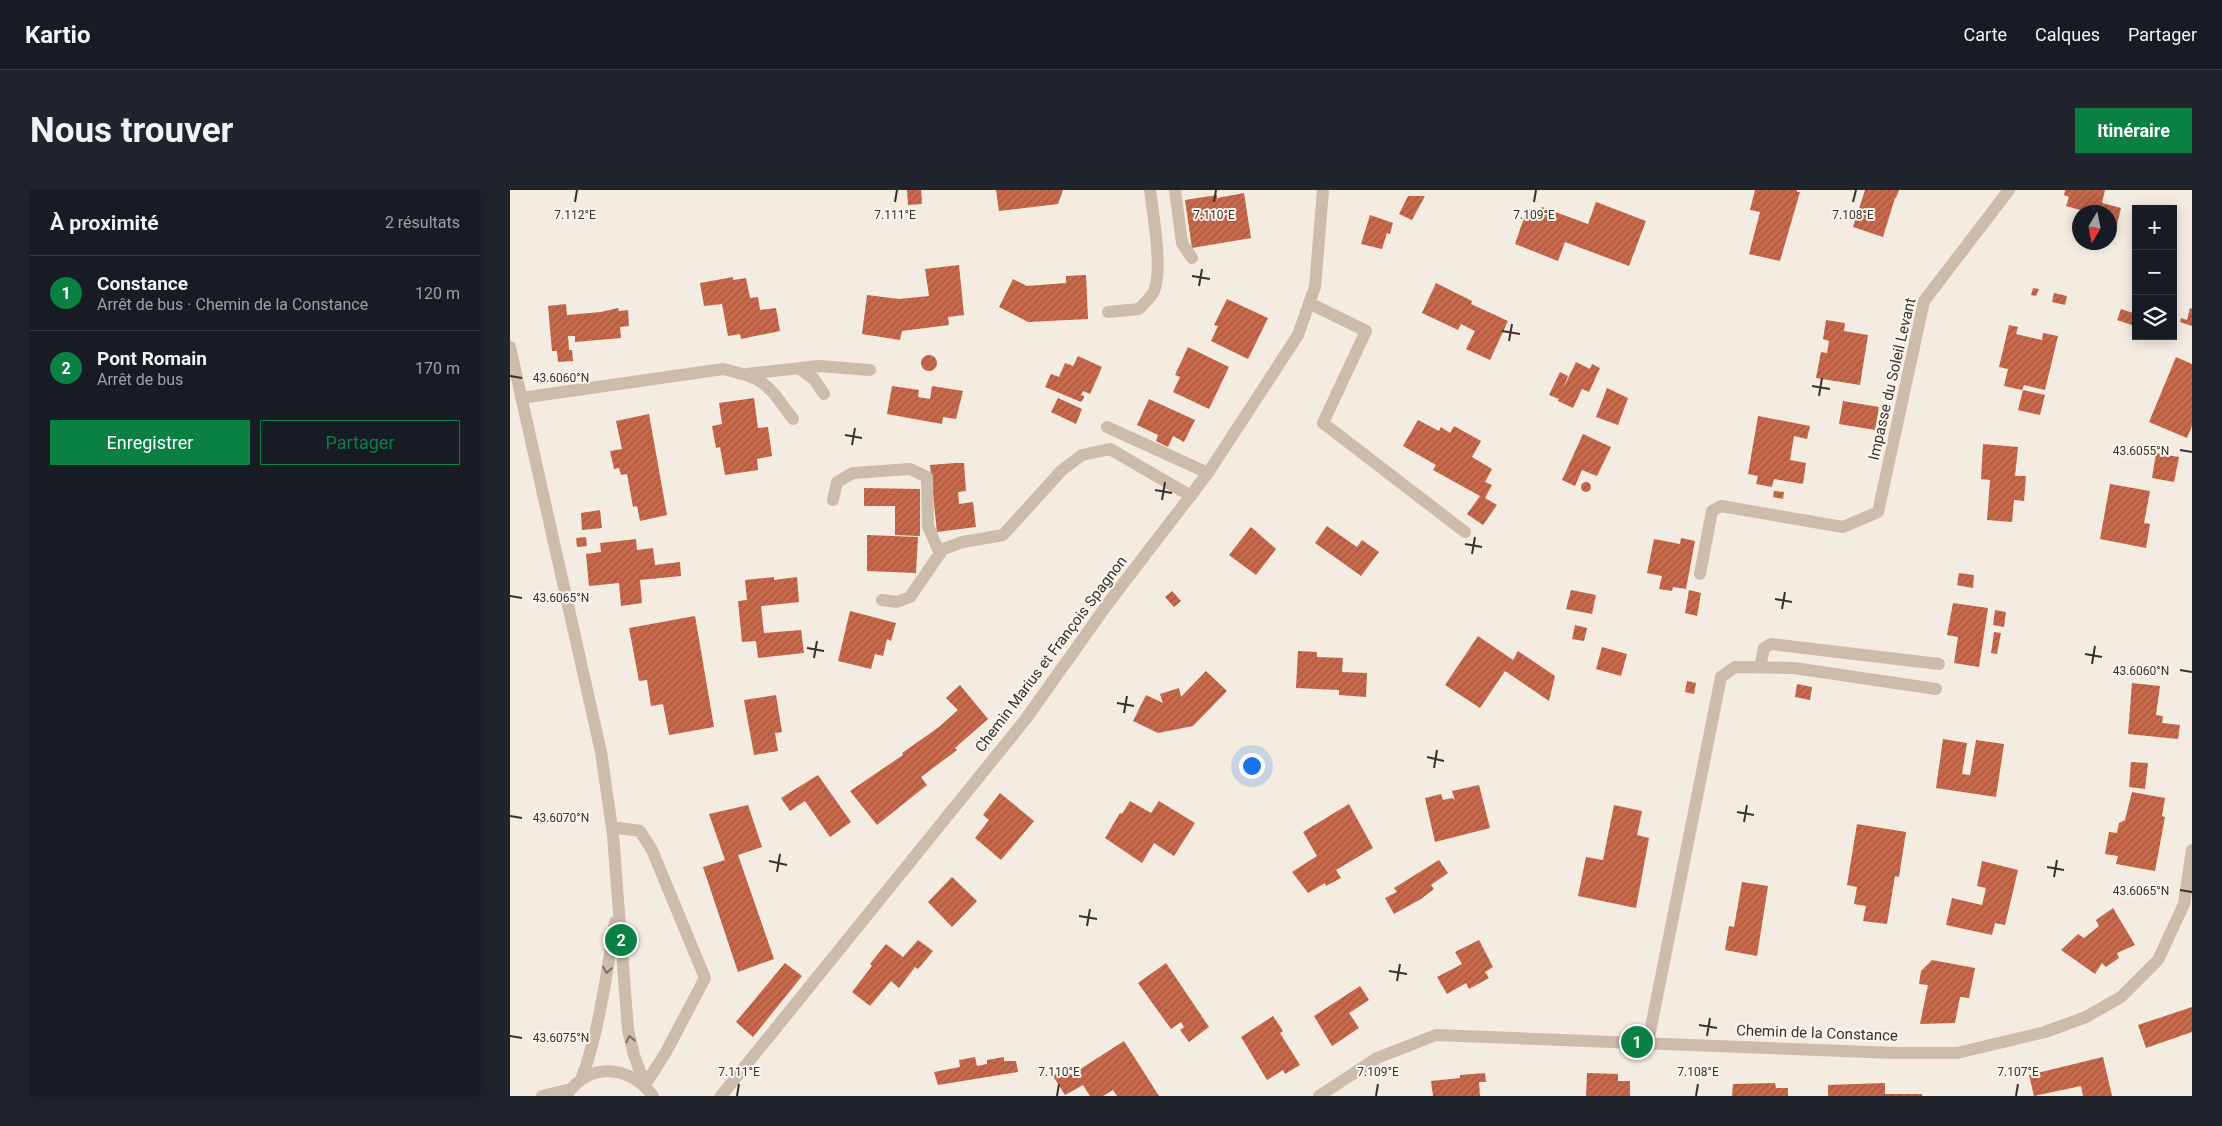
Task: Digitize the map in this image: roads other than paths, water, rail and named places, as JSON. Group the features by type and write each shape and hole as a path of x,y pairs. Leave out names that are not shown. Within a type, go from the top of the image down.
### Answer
{"street":[{"path":"1108,312 1138,309 1154,293 1158,277 1155,224 1150,190"},
{"path":"1175,190 1182,243 1192,258"},
{"name":"Chemin Marius et François Spagnon","path":"721,1096 1025,720 1109,602 1208,473 1298,335 1315,287 1323,190"},
{"name":"Impasse du Soleil Levant","path":"1700,574 1712,511 1721,506 1843,527 1878,512 1924,300 2009,190"},
{"path":"1309,303 1366,331 1323,423 1465,532"},
{"path":"510,348 601,752 612,827 628,1030 634,1055 645,1085 653,1096"},
{"path":"747,374 819,366 870,370"},
{"path":"800,368 814,379 824,394"},
{"path":"521,398 723,369 747,374 768,385 793,419"},
{"path":"1107,426 1208,473"},
{"path":"882,600 897,602 910,597 943,548 963,542 1003,535 1062,470 1082,455 1110,450 1191,496"},
{"path":"833,500 837,482 853,473 910,469 927,478 928,526 940,554"},
{"path":"1760,667 1764,648 1771,644 1939,664"},
{"path":"1648,1042 1721,677 1735,667 1794,668 1936,689"},
{"path":"612,827 640,831 652,850 705,978 666,1052 645,1085"},
{"name":"Chemin de la Constance","path":"1322,1095 1377,1058 1436,1035 1895,1053 1957,1053 2045,1032 2086,1017 2121,997 2158,960 2184,904 2192,850"},
{"path":"581,1080 591,1054 598,1024 618,905"},
{"path":"542,1096 569,1092 581,1080 593,1074 614,1072 634,1077 645,1085"}],"place":[{"name":"Pont Romain","path":"621,940"},
{"name":"Constance","path":"1637,1042"}]}
